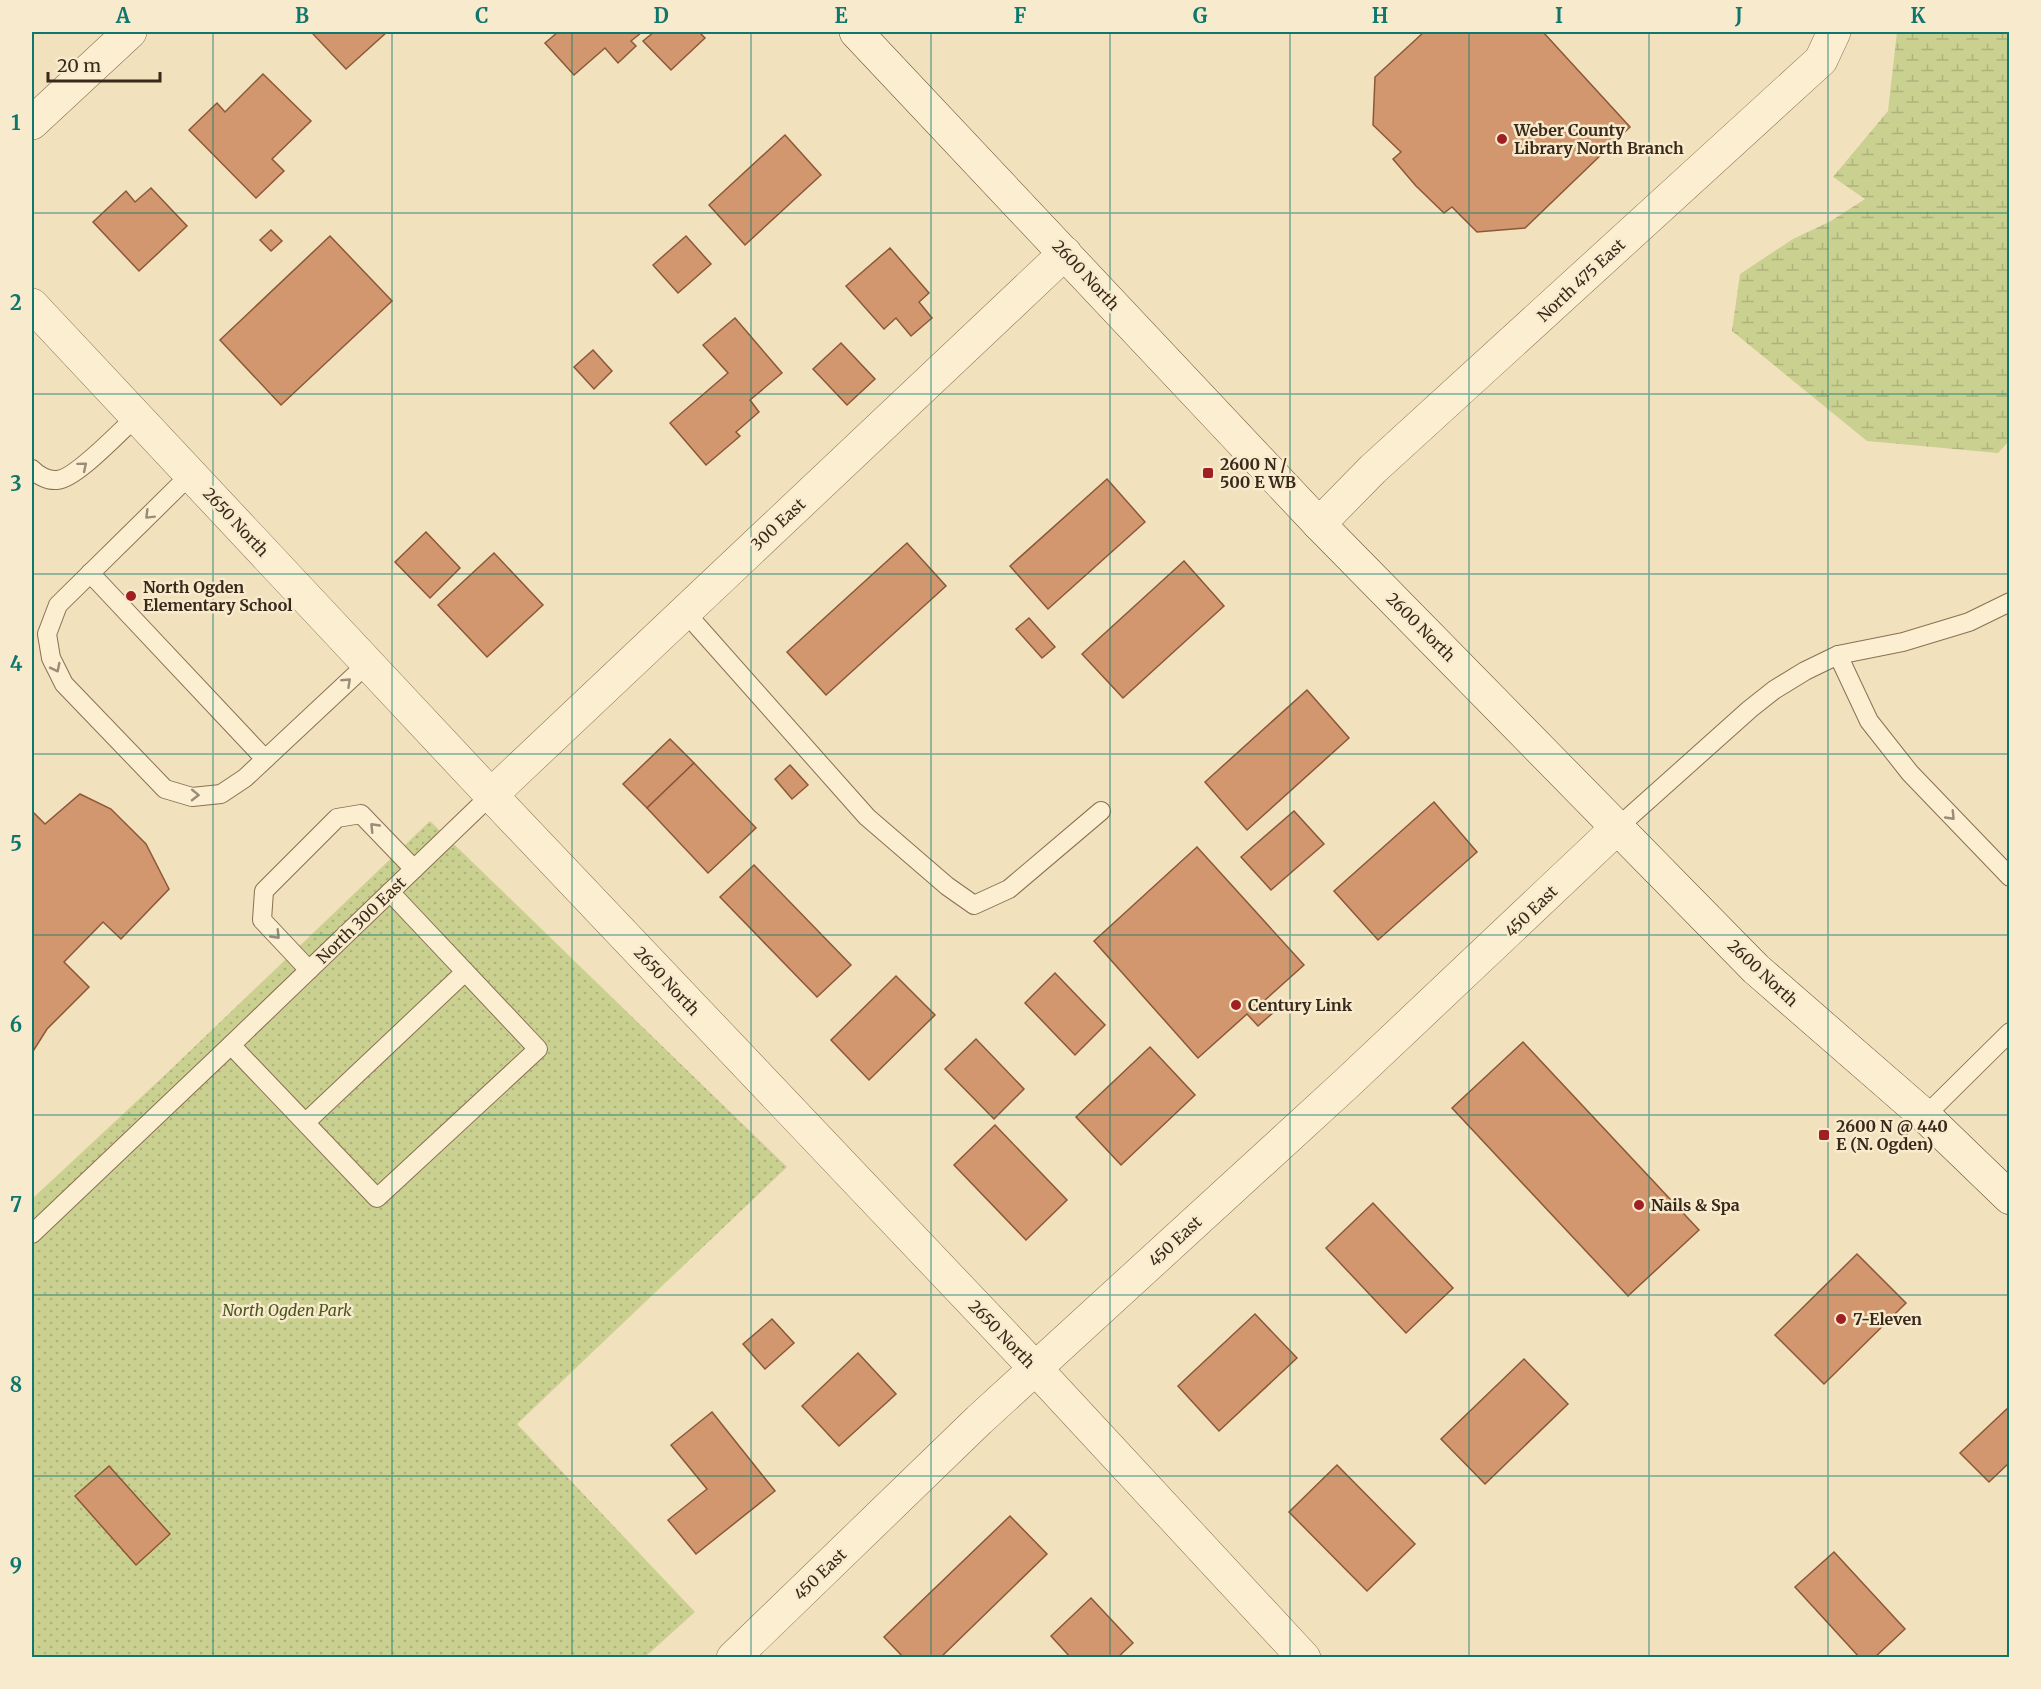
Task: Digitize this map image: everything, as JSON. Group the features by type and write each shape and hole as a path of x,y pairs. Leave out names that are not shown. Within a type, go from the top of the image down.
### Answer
{"street":[{"path":"32,123 130,32"},
{"name":"2600 North","path":"856,32 1319,524 1756,969 1924,1116 2010,1198"},
{"name":"North 475 East","path":"1319,524 1373,469 1821,60 1834,32"},
{"name":"300 East","path":"491,795 1065,253"},
{"name":"2650 North","path":"32,305 491,795 1036,1369 1304,1658"},
{"name":"450 East","path":"734,1658 979,1420 1413,1021 1618,827"}],"lane":[{"path":"32,469 37,475 57,480 78,471 136,417"},
{"path":"191,474 58,604 47,634 51,658 64,684 165,789 192,797 221,794 245,778 368,663"},
{"path":"90,573 265,759"},
{"path":"1618,827 1774,690 1805,671 1838,656 1903,642 1969,622 2010,602"},
{"path":"685,612 867,817 947,886 974,905 1009,890 1101,811"},
{"path":"1838,656 1869,721 1910,773 2010,877"},
{"name":"North 300 East","path":"32,1234 491,795"},
{"path":"309,970 262,920 264,891 337,818 361,814 414,869"},
{"path":"231,1045 377,1198 538,1049 390,892"},
{"path":"306,1122 465,972"},
{"path":"1924,1116 2010,1032"}],"green space":[{"path":"1897,32 2009,32 2010,440 1998,453 1867,441 1732,331 1740,274 1793,239 1831,221 1865,199 1833,177 1888,111"},
{"name":"North Ogden Park","path":"430,821 787,1167 517,1424 695,1612 645,1657 32,1658 32,1199"}],"building":[{"path":"316,32 387,32 346,69 313,34"},
{"path":"558,32 642,32 631,41 636,46 618,63 605,48 574,75 545,43"},
{"path":"654,32 699,32 705,38 671,70 643,41"},
{"name":"Weber County Library North Branch","path":"1424,32 1543,32 1630,127 1525,228 1477,232 1452,207 1444,213 1416,186 1393,159 1401,152 1373,125 1375,77"},
{"path":"263,74 311,121 272,159 284,171 256,198 189,130 217,103 225,112"},
{"path":"785,135 821,175 745,245 709,205"},
{"path":"151,188 187,226 139,271 93,222 126,191 135,202"},
{"path":"271,230 282,241 271,251 260,240"},
{"path":"330,236 392,301 281,405 220,340"},
{"path":"686,236 711,264 678,293 653,265"},
{"path":"890,248 929,293 919,302 932,318 911,336 896,318 884,329 846,286"},
{"path":"735,318 782,373 750,400 759,412 736,432 740,436 706,465 670,423 728,373 703,345"},
{"path":"841,343 875,379 847,405 813,369"},
{"path":"593,350 612,371 594,389 574,367"},
{"path":"1107,479 1145,522 1048,609 1010,566"},
{"path":"426,532 460,568 430,598 395,562"},
{"path":"907,543 946,586 826,695 787,652"},
{"path":"494,553 543,605 487,657 438,605"},
{"path":"1184,561 1224,606 1123,698 1082,654"},
{"path":"1029,618 1055,647 1042,658 1016,629"},
{"path":"1307,690 1349,738 1247,830 1205,782"},
{"path":"670,739 694,763 647,808 623,784"},
{"path":"694,763 756,828 708,873 647,808"},
{"path":"790,765 808,785 792,799 775,779"},
{"path":"80,794 111,809 146,844 169,889 121,939 103,922 64,962 89,987 47,1029 32,1053 32,811 45,824"},
{"path":"1434,802 1477,852 1378,940 1334,891"},
{"path":"1294,811 1324,844 1271,890 1241,857"},
{"path":"1197,847 1304,965 1265,1000 1275,1011 1258,1026 1247,1014 1198,1058 1094,941"},
{"path":"754,865 851,965 817,997 720,897"},
{"path":"1055,973 1105,1025 1075,1055 1025,1003"},
{"path":"896,976 935,1015 869,1080 831,1040"},
{"path":"976,1039 1024,1089 994,1119 945,1069"},
{"path":"1523,1042 1699,1230 1628,1296 1452,1108"},
{"path":"1150,1047 1195,1095 1121,1165 1076,1117"},
{"path":"995,1125 1067,1200 1026,1240 954,1165"},
{"path":"1373,1203 1453,1288 1406,1333 1326,1248"},
{"name":"7-Eleven","path":"1857,1254 1906,1303 1824,1384 1775,1335"},
{"path":"1255,1314 1297,1358 1219,1431 1178,1386"},
{"path":"772,1319 794,1343 765,1369 743,1344"},
{"path":"858,1353 896,1394 839,1446 802,1406"},
{"path":"1524,1359 1568,1404 1485,1484 1441,1439"},
{"path":"2010,1406 2010,1462 1989,1482 1960,1453"},
{"path":"712,1412 775,1491 696,1554 668,1520 707,1489 671,1445"},
{"path":"1337,1465 1415,1544 1367,1591 1289,1512"},
{"path":"109,1466 170,1534 136,1565 75,1496"},
{"path":"1010,1516 1047,1554 940,1658 904,1658 884,1637"},
{"path":"1834,1552 1905,1629 1874,1658 1860,1658 1795,1587"},
{"path":"1091,1598 1133,1643 1117,1658 1071,1658 1051,1636"}],"place":[{"name":"Weber County Library North Branch","path":"1502,139"},
{"name":"2600 N / 500 E WB","path":"1208,473"},
{"name":"North Ogden Elementary School","path":"131,596"},
{"name":"Century Link","path":"1236,1005"},
{"name":"2600 N @ 440 E (N. Ogden)","path":"1824,1135"},
{"name":"Nails & Spa","path":"1639,1205"},
{"name":"7-Eleven","path":"1841,1319"}]}
